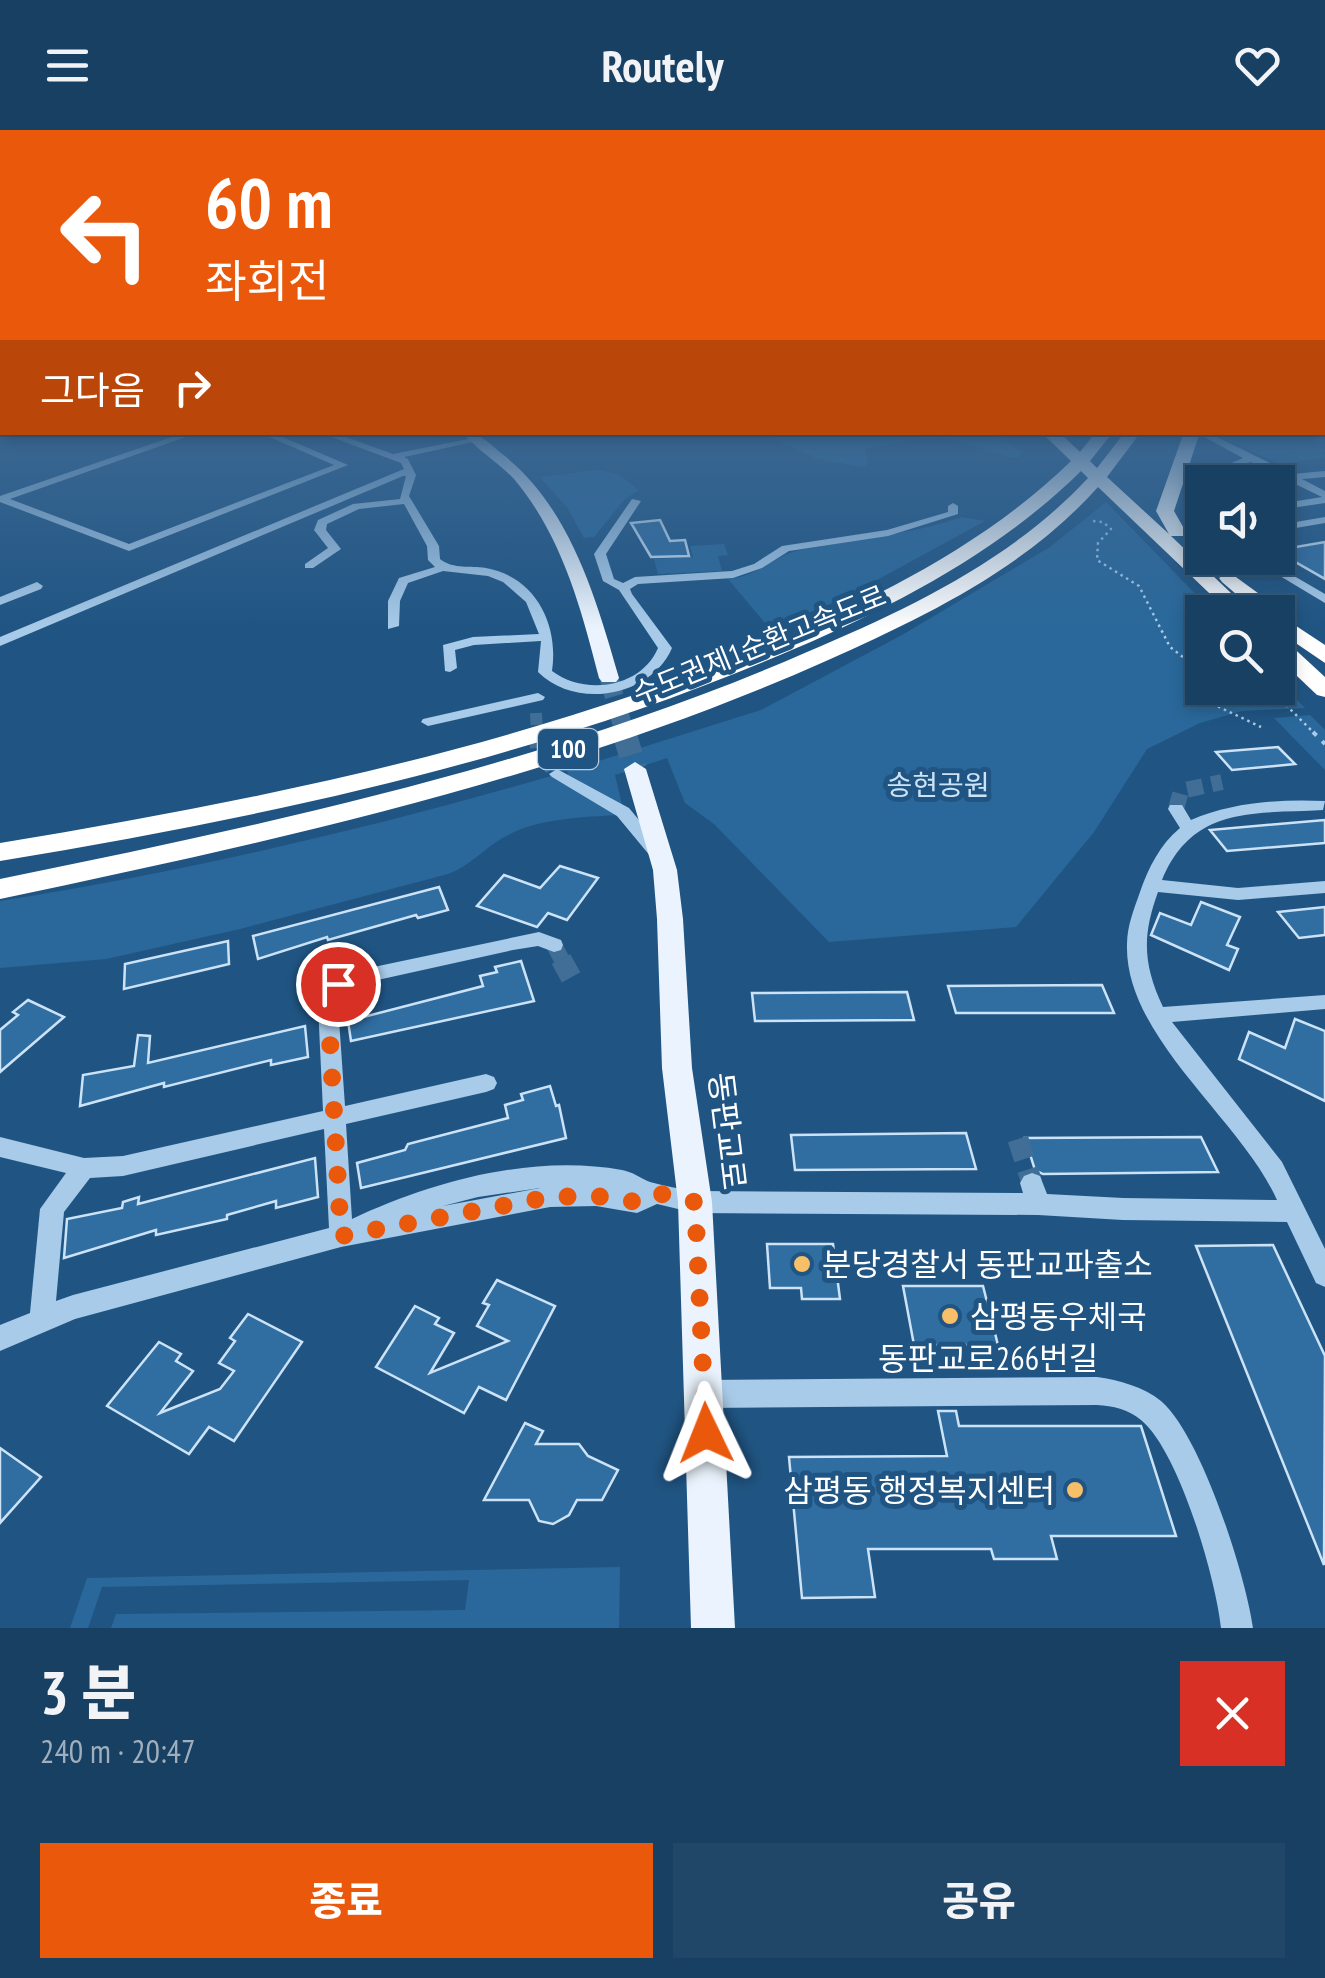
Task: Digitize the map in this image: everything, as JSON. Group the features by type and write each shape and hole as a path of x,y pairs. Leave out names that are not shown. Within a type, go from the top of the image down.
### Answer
{"highway":[{"name":"수도권제1순환고속도로","path":"0,852 179,822 349,785 488,749 652,698 808,637 928,577 1022,512 1048,489"},
{"name":"수도권제1순환고속도로","path":"0,889 349,811 501,771 670,717 787,672 924,609 996,566 1088,489"},
{"path":"1110,489 1223,595"},
{"path":"1130,489 1185,539"},
{"path":"1173,489 1165,511 1177,532"},
{"path":"1226,575 1249,595"},
{"path":"1295,634 1325,660"},
{"path":"1295,662 1325,690"}],"main road":[{"path":"528,489 563,538 584,588 604,683"},
{"name":"동판교로","path":"635,768 666,870 676,1068 695,1202 713,1628"}],"street":[{"path":"0,499 30,489"},
{"path":"0,499 130,548 282,489"},
{"path":"0,642 362,489"},
{"path":"406,489 404,496 432,546 432,557 442,568"},
{"path":"1295,504 1325,498"},
{"path":"309,566 335,549 320,530 322,522 357,506 407,501"},
{"path":"545,672 572,688 655,671 663,659 665,648 624,588 609,581 595,556 614,541 623,513 636,502"},
{"path":"1309,502 1325,512"},
{"path":"624,588 635,581 733,574 758,566 786,548 888,533 953,514 952,506"},
{"path":"1295,525 1325,520"},
{"path":"393,626 394,600 403,581 442,568 492,572 518,588 532,598 548,637 537,705 428,722"},
{"path":"1285,575 1325,599"},
{"path":"0,601 37,586"},
{"path":"450,668 448,648 474,642 548,637"},
{"path":"557,774 623,812 651,843 666,870"},
{"path":"1323,805 1211,814 1188,828 1168,848 1151,884 1136,950 1159,1015 1186,1056 1264,1154 1325,1275"},
{"path":"1176,809 1188,828"},
{"path":"1151,884 1238,894 1325,887"},
{"path":"341,1236 328,999 338,984 533,939 554,945"},
{"path":"1159,1015 1325,1002"},
{"path":"0,1147 84,1168 110,1169 486,1083"},
{"path":"42,1318 52,1210 84,1168"},
{"path":"0,1338 42,1318 111,1295 341,1236 550,1197 596,1196 637,1202 657,1193 695,1202 1035,1193 1123,1209 1294,1211"},
{"name":"동판교로266번길","path":"704,1394 1097,1390 1133,1399 1163,1422 1177,1442 1234,1604 1238,1628"}],"path":[{"path":"1093,521 1103,522 1111,530 1098,543 1097,560 1108,572 1134,581 1143,590 1166,642 1185,662"},
{"path":"1217,705 1261,727"},
{"path":"1286,705 1325,744"}],"green space":[{"path":"550,489 639,490 625,499 594,537 584,538 568,509"},
{"name":"송현공원","path":"1106,502 1196,595 1185,595 1185,705 1295,705 1295,698 1305,708 1242,711 1200,723 1147,749 1094,832 1016,927 829,942 714,824 685,803 667,758 615,775 622,805 569,777 567,771 761,710 902,635 1050,547"},
{"path":"962,517 985,521 844,598 770,629 728,579 800,550"},
{"path":"724,544 728,555 718,556 722,571 658,574 654,559 693,557 690,546"},
{"path":"1310,715 1325,730 1325,770 1274,718"},
{"path":"551,776 619,815 534,825 500,839 448,874 240,929 106,959 0,968 0,901 277,847"},
{"path":"620,1567 619,1628 111,1628 116,1614 465,1610 469,1580 102,1587 88,1628 70,1628 87,1578"}],"building":[{"path":"660,520 670,541 685,540 689,556 651,557 631,523"},
{"path":"1325,542 1325,579 1295,562 1295,547"},
{"path":"1278,747 1295,764 1232,770 1216,752"},
{"path":"1325,820 1325,843 1227,851 1210,830"},
{"path":"560,866 598,878 567,920 548,913 537,927 477,906 504,875 540,888"},
{"path":"439,887 448,910 328,940 327,937 258,959 253,936"},
{"path":"1201,902 1240,917 1227,945 1238,949 1229,970 1151,935 1160,913 1191,925"},
{"path":"1325,907 1325,935 1299,938 1278,912"},
{"path":"228,941 229,964 124,989 125,964"},
{"path":"521,961 534,1001 351,1041 348,1021 483,986 480,976 497,972 495,967"},
{"path":"1102,985 1114,1013 956,1013 948,986"},
{"path":"907,992 914,1020 755,1021 752,993"},
{"path":"28,1000 64,1017 0,1072 0,1030"},
{"path":"1295,1019 1325,1031 1325,1101 1239,1059 1249,1032 1285,1048"},
{"path":"305,1026 308,1057 271,1065 271,1060 80,1106 83,1075 134,1066 138,1035 150,1036 148,1063"},
{"path":"550,1086 556,1106 559,1105 566,1138 361,1188 357,1163 405,1150 408,1144 508,1118 505,1105 523,1100 521,1094"},
{"path":"966,1133 976,1169 795,1170 791,1135"},
{"path":"1201,1137 1218,1172 1043,1174 1035,1170 1025,1138"},
{"path":"315,1158 318,1197 276,1208 276,1201 227,1215 227,1219 156,1235 156,1230 64,1258 67,1219 122,1208 123,1202 139,1197 138,1204"},
{"name":"분당경찰서 동판교파출소","path":"767,1244 833,1244 840,1299 802,1299 801,1288 770,1288"},
{"path":"1273,1245 1325,1356 1324,1565 1196,1246"},
{"path":"497,1280 555,1306 506,1400 479,1387 464,1413 376,1367 415,1306 439,1318 435,1324 454,1333 430,1373 508,1341 477,1326 489,1305 483,1303"},
{"name":"삼평동우체국","path":"903,1286 983,1286 999,1349 983,1349 982,1345 914,1345"},
{"path":"248,1314 302,1342 234,1441 209,1427 189,1454 107,1406 159,1342 181,1354 176,1361 193,1371 160,1413 220,1389 234,1371 219,1363 235,1341 230,1338"},
{"path":"938,1411 956,1411 959,1426 1141,1426 1176,1536 1051,1536 1057,1559 994,1559 991,1549 868,1549 875,1597 802,1598 789,1457 947,1456"},
{"path":"525,1423 543,1431 536,1444 579,1444 588,1456 618,1470 602,1500 577,1500 569,1515 553,1524 539,1521 529,1500 484,1500"},
{"path":"0,1448 41,1477 0,1523"}],"tunnel":[{"path":"609,678 625,734"},
{"path":"536,713 537,734"},
{"path":"537,732 538,748 557,774"},
{"path":"624,732 635,769"},
{"path":"1176,809 1181,791 1222,782"},
{"path":"554,945 563,962"},
{"path":"561,959 572,979"},
{"path":"1018,1139 1032,1183"}],"place":[{"name":"분당경찰서 동판교파출소","path":"802,1264"},
{"name":"삼평동우체국","path":"950,1316"},
{"name":"삼평동 행정복지센터","path":"1075,1490"}],"route":[{"path":"338,984 329,994 328,1005 341,1236 550,1197 596,1196 637,1202 657,1193 695,1202 706,1433"}]}
